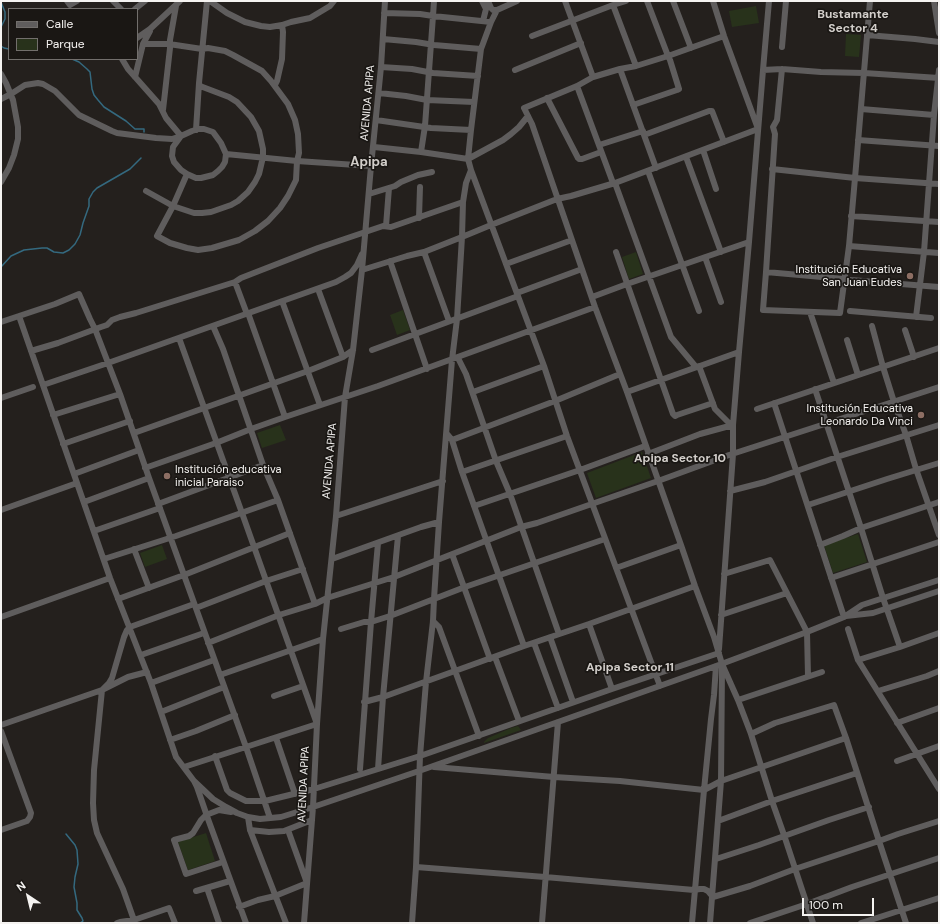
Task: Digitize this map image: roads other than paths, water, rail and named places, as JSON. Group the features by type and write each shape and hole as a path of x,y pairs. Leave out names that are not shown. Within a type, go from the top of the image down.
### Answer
{"street":[{"path":"70,5 77,1"},
{"path":"136,8 144,1"},
{"path":"196,130 202,49 208,1 245,22 270,27 282,26 291,22 310,18 330,6 334,1"},
{"name":"AVENIDA APIPA","path":"304,923 313,807 323,640 332,559 346,397 353,350 366,232 379,93 385,1"},
{"path":"422,152 434,1"},
{"path":"482,1 486,9 483,21"},
{"path":"488,1 493,10 497,10 517,1"},
{"path":"565,1 593,78"},
{"path":"532,36 626,1"},
{"path":"633,105 679,89 670,60 647,1"},
{"path":"673,1 691,48"},
{"path":"712,1 758,129"},
{"path":"710,923 721,781 719,653 733,454 732,425 769,1"},
{"path":"782,47 786,1"},
{"path":"782,69 777,120 773,126 775,134 763,310 840,313 855,178 870,1"},
{"path":"934,1 939,33"},
{"path":"138,37 150,29 178,4"},
{"path":"163,112 169,44 178,4"},
{"path":"613,5 636,66"},
{"path":"497,10 481,48 468,159 544,366 567,436 630,609 660,686"},
{"path":"384,13 420,14 491,22"},
{"path":"275,85 282,59 282,26"},
{"path":"135,77 143,44 150,29"},
{"path":"719,653 627,392 595,307 532,124 524,108 593,78 668,56 724,36"},
{"path":"867,36 939,42"},
{"path":"383,39 434,45 481,48"},
{"path":"515,70 580,43"},
{"path":"143,44 169,44 202,49 215,49 225,51 252,64 262,71 275,85 288,104 295,120 298,134 299,153 296,180 280,208 268,221 260,228 239,240 212,248 198,250 170,243 157,236 173,206 187,174"},
{"path":"123,60 128,69 159,104 163,112 181,136"},
{"path":"381,67 478,76"},
{"path":"620,69 656,168"},
{"path":"763,70 782,69 939,78"},
{"path":"916,317 924,252 934,115 939,70"},
{"path":"1,74 11,94 18,127 18,139 14,155 1,182"},
{"path":"1,99 25,85 38,83 43,84 55,91 80,115 112,131 172,139 196,130 204,129 213,132 222,143 226,154 225,162 222,167 213,175 201,178 196,178 187,174 176,165 172,156 173,147 181,136"},
{"path":"146,191 173,206 202,214 231,205 248,192 259,174 264,149 259,131 251,117 237,102 229,97 200,86 199,83"},
{"path":"577,86 670,337 698,367 715,409 732,425"},
{"path":"379,93 427,100 474,102"},
{"path":"547,98 578,158 582,159 601,152"},
{"path":"861,109 934,115"},
{"path":"599,145 644,133 709,111 712,111 724,142"},
{"path":"374,147 468,159 507,137 520,127 528,116"},
{"path":"376,120 431,128 471,130"},
{"path":"362,270 424,252 557,199 614,183 758,129"},
{"path":"858,140 939,146"},
{"path":"703,150 716,189"},
{"path":"226,154 371,166"},
{"path":"686,157 721,252"},
{"path":"772,169 855,178 939,184"},
{"path":"412,923 416,867 420,756 433,621 439,522 455,359 463,202 466,183 471,170"},
{"path":"648,171 699,311"},
{"path":"369,194 396,186 400,182 418,175 432,172"},
{"path":"419,218 420,186"},
{"path":"386,226 389,188"},
{"path":"31,351 107,325 112,320 120,317 235,282 241,278 318,248 383,226 391,227 463,202"},
{"path":"851,216 939,222"},
{"path":"506,264 572,240"},
{"path":"592,297 749,242"},
{"path":"848,246 939,253"},
{"path":"43,385 336,282 351,273 357,265 364,248"},
{"path":"424,252 449,321"},
{"path":"616,252 673,414 675,416 713,403"},
{"path":"705,258 721,302"},
{"path":"390,261 427,369"},
{"path":"372,350 456,319 582,269"},
{"path":"766,272 939,287"},
{"path":"235,282 286,417"},
{"path":"318,289 343,358"},
{"path":"1,322 55,304 79,294 95,329 130,421 145,468 235,715 270,818"},
{"path":"282,301 320,405"},
{"path":"145,468 251,429 455,359 595,307"},
{"path":"850,311 931,318"},
{"path":"810,312 834,383"},
{"path":"19,316 110,578 147,672 176,757 194,781 213,799 237,813 248,817 260,819 281,817 420,771 719,665 844,617 862,605 939,580"},
{"path":"214,326 263,465 278,500 315,604"},
{"path":"872,326 894,402 939,535"},
{"path":"905,330 914,356"},
{"path":"179,338 317,724 184,767"},
{"path":"847,340 858,375"},
{"path":"757,409 939,348"},
{"path":"134,433 343,358 353,350"},
{"path":"627,392 739,352"},
{"path":"455,359 466,374 473,392 558,634"},
{"path":"473,392 544,366"},
{"path":"452,440 555,401 620,374"},
{"path":"1,398 33,387"},
{"path":"208,643 279,615 394,577 521,527 537,523 733,454 939,387"},
{"path":"815,390 900,647"},
{"path":"53,415 120,394"},
{"path":"774,403 844,617"},
{"path":"63,444 130,421"},
{"path":"648,454 700,434 732,425"},
{"path":"730,491 765,482 796,470 939,425"},
{"path":"447,434 452,440 524,646"},
{"path":"462,472 567,436"},
{"path":"474,506 645,446"},
{"path":"74,474 139,450"},
{"path":"808,505 916,469 939,463"},
{"path":"94,531 263,465"},
{"path":"84,502 149,478"},
{"path":"336,516 443,482"},
{"path":"1,510 77,483"},
{"path":"104,559 170,538 278,500"},
{"path":"820,544 860,528 939,502"},
{"path":"332,559 439,522"},
{"path":"118,599 184,575 290,533"},
{"path":"378,769 398,536"},
{"path":"341,629 390,616 465,587 605,539"},
{"path":"831,578 939,542"},
{"path":"360,769 364,702 378,543"},
{"path":"616,568 681,545"},
{"path":"134,549 149,588"},
{"path":"452,554 492,658 519,721"},
{"path":"724,574 770,560 807,632 808,676"},
{"path":"135,922 123,889 97,833 94,820 93,803 94,770 102,690 112,678 127,630 130,627 303,569"},
{"path":"1,616 110,578"},
{"path":"364,702 426,682 695,586"},
{"path":"844,617 873,613 939,591"},
{"path":"721,615 787,593"},
{"path":"433,621 439,627 479,736"},
{"path":"589,624 612,688"},
{"path":"848,629 858,660 938,786"},
{"path":"141,656 204,633"},
{"path":"858,660 939,633"},
{"path":"550,637 573,702"},
{"path":"220,675 323,640"},
{"path":"534,643 558,708"},
{"path":"216,756 227,790 230,794 246,801 265,801 314,789 420,756 612,688 719,653"},
{"path":"151,683 214,660"},
{"path":"719,665 738,700 751,734 813,923"},
{"path":"692,923 704,790 719,665"},
{"path":"878,691 939,671"},
{"path":"1,725 102,690 128,677 147,672"},
{"path":"738,700 822,672"},
{"path":"274,696 303,686"},
{"path":"161,712 224,688"},
{"path":"751,734 776,723 834,705 906,923"},
{"path":"897,723 939,708"},
{"path":"170,740 235,715"},
{"path":"542,923 558,722"},
{"path":"1,731 31,813 27,821 1,830"},
{"path":"276,738 295,794"},
{"path":"431,767 620,781 704,790 721,781 846,738"},
{"path":"897,761 939,746"},
{"path":"718,821 772,801 857,773"},
{"path":"194,781 246,923"},
{"path":"716,859 868,807"},
{"path":"223,862 186,874 174,840 189,836 193,833 206,815 219,810 237,813"},
{"path":"248,817 250,830 286,923"},
{"path":"250,830 269,832 288,830 312,820"},
{"path":"713,897 750,886 795,869 939,821"},
{"path":"239,907 258,900 276,896 307,884 288,830"},
{"path":"750,923 807,904 852,886 939,858"},
{"path":"416,867 694,890 704,889 713,897"},
{"path":"196,891 230,881"},
{"path":"207,888 220,923"},
{"path":"861,923 939,898"},
{"path":"117,923 135,922 169,908 175,923"}],"waterway":[{"path":"1,2 5,12 5,19 1,27"},
{"path":"1,46 8,49"},
{"path":"74,60 79,62 90,72 94,95 104,107 126,121 135,129 144,129 144,132"},
{"path":"1,267 11,256 24,250 47,248 54,252 63,253 69,250 75,244 80,235 89,206 89,199 93,192 97,188 130,169 141,158"},
{"path":"66,834 77,850 78,864 74,887 77,910 83,921 80,923"}],"place":[{"name":"Institución Educativa San Juan Eudes","path":"910,276"},
{"name":"Institución Educativa Leonardo Da Vinci","path":"921,415"},
{"name":"Institución educativa inicial Paraiso","path":"167,476"}],"district":[{"name":"Bustamante Sector 4","path":"853,22"},
{"name":"Apipa","path":"369,163"},
{"name":"Apipa Sector 10","path":"680,459"},
{"name":"Apipa Sector 11","path":"630,668"}]}
